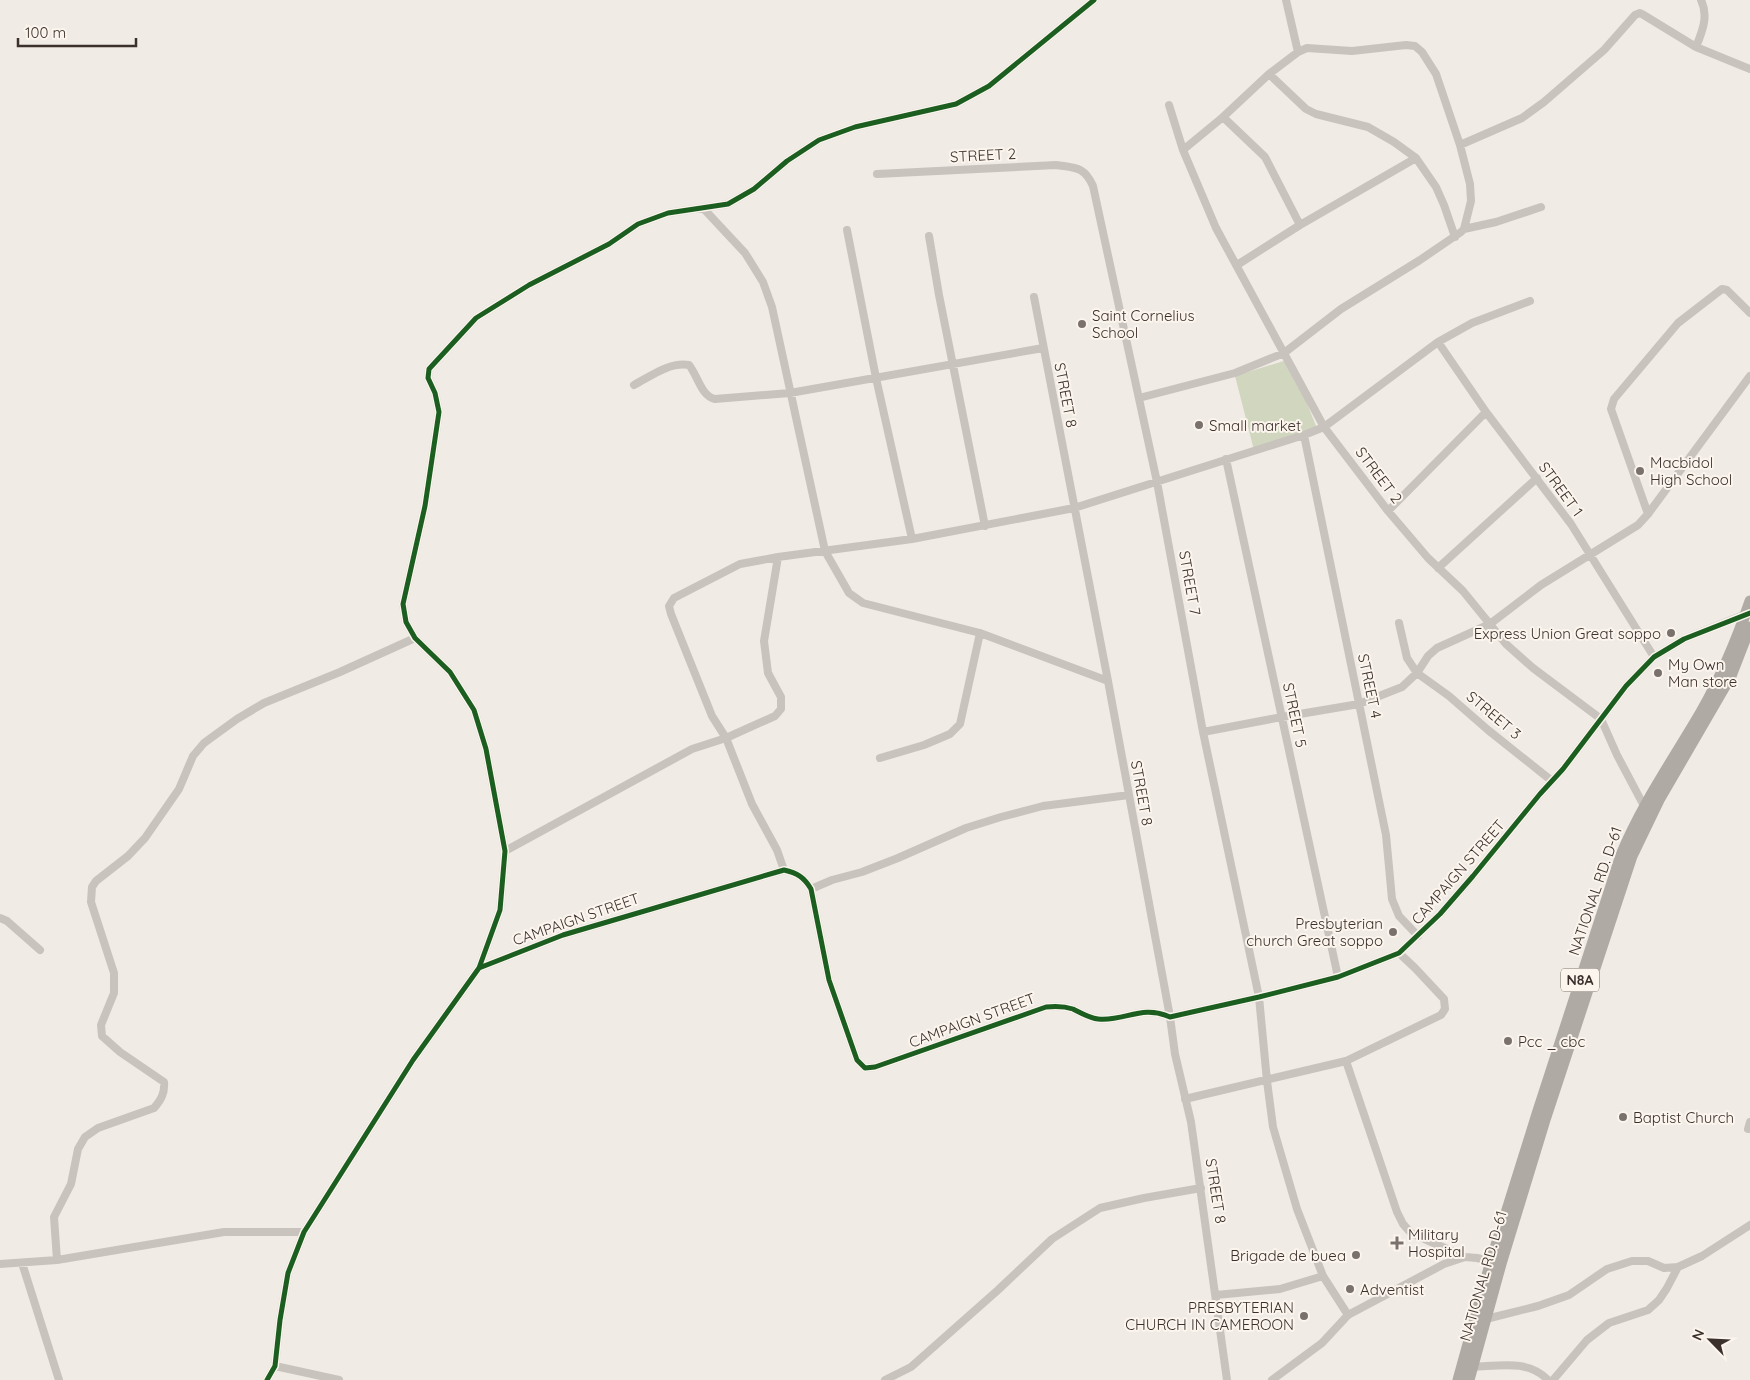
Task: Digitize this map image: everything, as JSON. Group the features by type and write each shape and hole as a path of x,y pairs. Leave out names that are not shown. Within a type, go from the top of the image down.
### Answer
{"highway":[{"name":"NATIONAL RD. D-61","path":"1469,1380 1486,1319 1496,1263 1611,882 1631,831 1644,806 1706,704 1722,672 1748,614 1750,601"},
{"name":"NATIONAL RD. D-61","path":"1458,1380 1632,856 1659,800 1731,676 1750,627"}],"street":[{"path":"267,1380 275,1366 288,1272 304,1232 413,1060 479,968 500,910 505,850 486,750 474,710 450,672 414,638 406,622 403,604 425,506 438,412 435,393 428,378 429,369 476,318 529,285 609,244 638,224 668,213 728,204 754,189 787,160 819,140 855,127 956,104 989,86 1094,0"},
{"path":"1286,0 1298,52"},
{"path":"1696,47 1705,20 1704,5 1701,0"},
{"path":"1460,145 1522,118 1604,50 1635,15 1640,13 1696,47 1750,69"},
{"path":"1183,150 1223,117 1269,74 1298,52 1311,47 1352,51 1406,45 1415,46 1422,52 1436,74 1460,145 1470,184 1471,201 1464,230"},
{"path":"1269,74 1306,109 1316,114 1368,127 1394,142 1416,158 1436,187 1455,237"},
{"name":"STREET 2","path":"1169,105 1183,150 1216,228 1324,427 1388,510 1438,568 1463,591 1506,644 1533,668 1601,719 1644,806"},
{"path":"1223,117 1265,157 1300,225"},
{"path":"1237,266 1300,225 1416,158"},
{"name":"STREET 2","path":"878,174 1056,165 1079,169 1088,175"},
{"name":"STREET 7","path":"1088,175 1093,186 1157,482 1203,732 1259,997 1267,1081 1274,1127 1297,1209 1323,1276 1348,1315"},
{"path":"1139,398 1235,373 1284,353 1341,309 1464,230 1541,207"},
{"path":"702,208 745,253 763,282 772,307 825,551 849,593 862,603 980,633 1108,681"},
{"path":"847,230 876,378 912,539"},
{"path":"929,236 985,526"},
{"path":"1648,514 1611,409 1614,399 1668,332 1722,289 1727,290 1750,313"},
{"name":"STREET 8","path":"1034,297 1108,681 1170,1017 1175,1054 1191,1122 1228,1380"},
{"path":"1129,795 1043,806 1001,816 957,832 898,858 812,889 806,879 795,872 784,870 777,850 752,804 726,738 712,716 669,606 674,598 740,564 912,539 1074,508 1304,435 1324,427 1438,342 1472,323 1530,301"},
{"name":"STREET 1","path":"1438,342 1486,412 1570,524 1654,657"},
{"path":"634,385 679,364 689,365 695,373 704,393 709,398 715,400 790,392 1043,348"},
{"path":"1203,732 1359,704 1402,687 1437,648 1490,624 1541,585 1638,525 1750,376"},
{"path":"1388,510 1486,412"},
{"name":"STREET 4","path":"1304,435 1386,835 1392,899 1399,916 1418,936"},
{"name":"STREET 5","path":"1226,459 1338,977"},
{"path":"1438,568 1537,478"},
{"path":"505,850 692,749 726,738 776,716 780,709 781,698 768,673 764,641 778,557"},
{"name":"CAMPAIGN STREET","path":"812,889 830,980 857,1060 865,1068 875,1068 1046,1007 1060,1006 1072,1009 1085,1016 1099,1019 1158,1012 1170,1017 1338,977 1398,953 1440,914 1552,781 1626,686 1654,657 1684,639 1748,614"},
{"path":"1400,623 1407,658 1417,672"},
{"path":"880,758 924,745 950,734 960,724 980,633"},
{"path":"58,1260 54,1217 71,1184 78,1149 86,1137 98,1128 154,1108 165,1090 164,1082 120,1052 102,1036 101,1025 114,993 114,973 90,902 92,886 128,856 145,838 179,789 193,756 204,743 237,719 264,703 340,672 414,638"},
{"name":"STREET 3","path":"1417,672 1552,781"},
{"name":"CAMPAIGN STREET","path":"479,968 563,935 784,870"},
{"path":"0,918 7,921 40,950"},
{"path":"1185,1100 1346,1061 1441,1015 1445,1009 1444,999 1398,953"},
{"path":"1346,1061 1397,1212 1403,1224 1411,1233 1465,1257 1496,1263"},
{"path":"886,1380 911,1367 998,1290 1052,1238 1100,1208 1201,1188"},
{"path":"1486,1319 1538,1306 1569,1295 1607,1269 1632,1261 1648,1261 1664,1268 1678,1267 1702,1256 1750,1225"},
{"path":"0,1264 58,1260 224,1232 304,1232"},
{"path":"1272,1380 1322,1343 1348,1315 1444,1264 1465,1257"},
{"path":"22,1262 59,1380"},
{"path":"1553,1380 1587,1340 1609,1323 1648,1310 1667,1288 1678,1267"},
{"path":"1216,1295 1280,1289 1323,1276"},
{"path":"1473,1367 1517,1365 1530,1367 1541,1373 1548,1380"},
{"path":"275,1366 339,1380"}],"green space":[{"path":"1287,360 1318,431 1254,450 1235,376"}],"cycle path":[{"path":"267,1380 275,1366 288,1273 304,1232 413,1060 479,968 500,910 505,851 486,749 474,710 450,672 415,638 406,622 403,604 425,506 439,412 435,393 428,378 429,369 476,318 529,285 609,244 638,224 668,213 728,204 754,189 787,161 819,140 855,127 956,104 989,86 1094,0"},
{"path":"479,968 563,935 784,870 800,876 811,889 829,980 857,1060 865,1068 875,1067 1046,1007 1060,1006 1070,1008 1098,1019 1117,1018 1150,1012 1170,1017 1338,977 1399,953 1440,914 1563,769 1626,686 1654,657 1684,639 1750,613"}],"place":[{"name":"Saint Cornelius School","path":"1082,324"},
{"name":"Small market","path":"1199,425"},
{"name":"Macbidol High School","path":"1640,471"},
{"name":"Express Union Great soppo","path":"1671,633"},
{"name":"My Own Man store","path":"1658,673"},
{"name":"Presbyterian church Great soppo","path":"1393,932"},
{"name":"Pcc _ cbc","path":"1508,1041"},
{"name":"Baptist Church","path":"1623,1117"},
{"name":"Military Hospital","path":"1397,1243"},
{"name":"Brigade de buea","path":"1356,1255"},
{"name":"Adventist","path":"1350,1289"},
{"name":"PRESBYTERIAN CHURCH IN CAMEROON","path":"1304,1316"}]}
